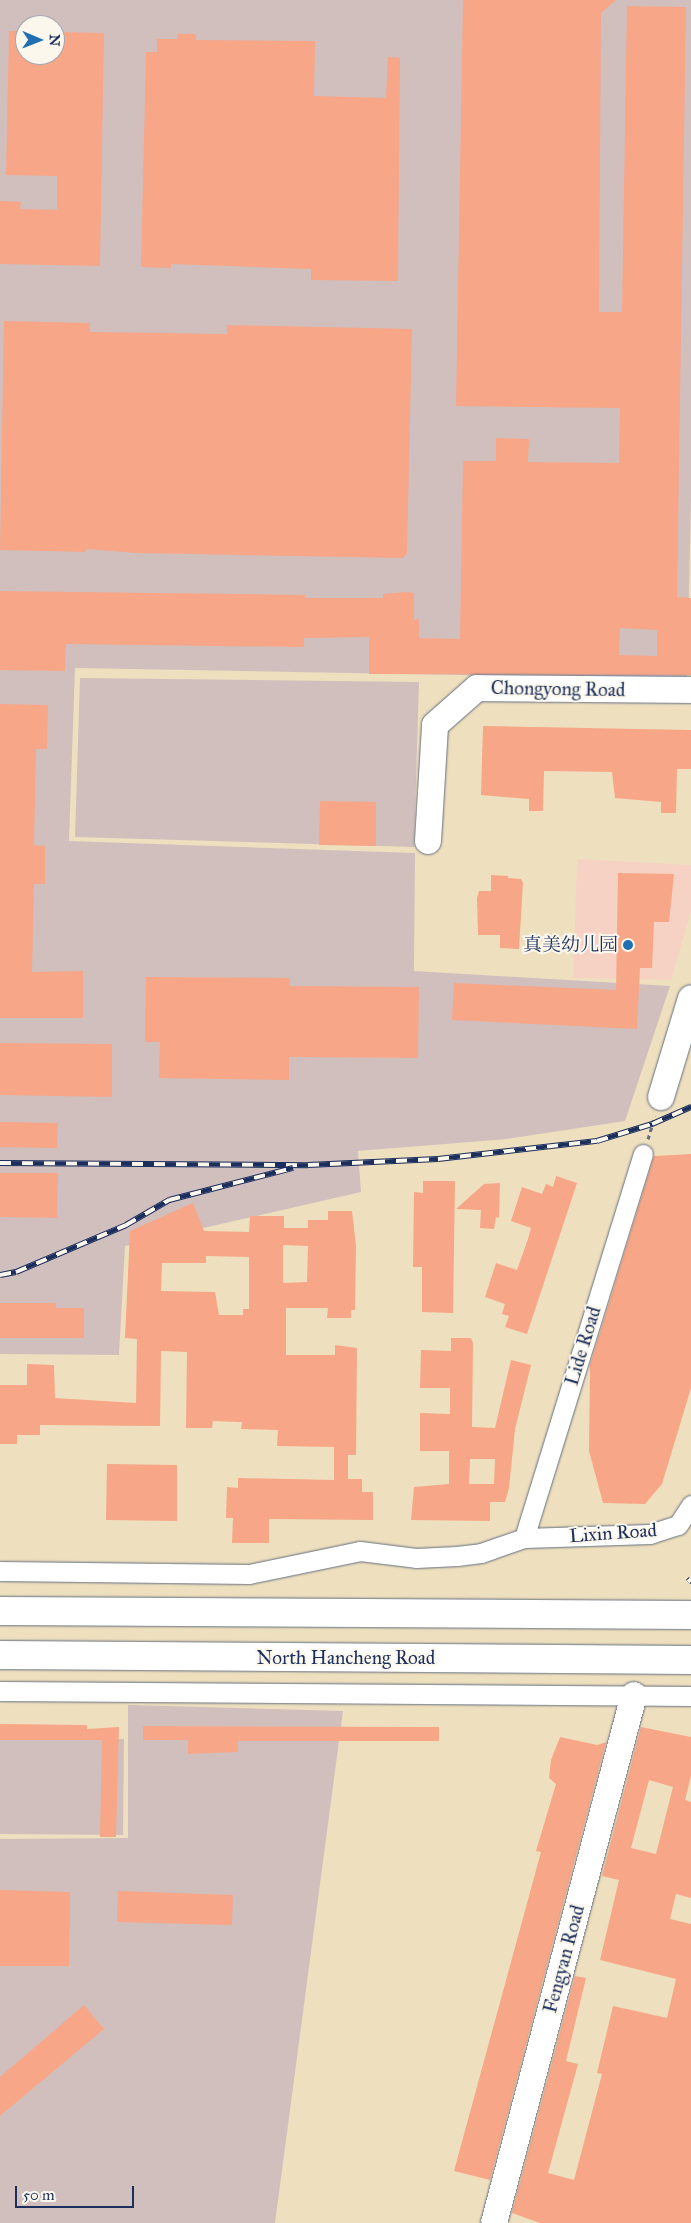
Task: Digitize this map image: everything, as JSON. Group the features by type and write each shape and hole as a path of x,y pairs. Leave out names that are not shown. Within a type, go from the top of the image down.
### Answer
{"main road":[{"path":"0,1610 691,1615"},
{"name":"North Hancheng Road","path":"0,1655 691,1660"}],"street":[{"name":"Chongyong Road","path":"428,841 435,725 477,688 691,690"},
{"path":"662,1096 691,998"},
{"name":"Lide Road","path":"524,1538 643,1154"},
{"name":"Lixin Road","path":"0,1571 249,1574 360,1551 416,1558 457,1556 481,1553 524,1538 650,1534 678,1525 691,1505"},
{"path":"0,1691 691,1696"},
{"name":"Fengyan Road","path":"494,2223 634,1695"}],"path":[{"path":"643,1154 662,1096"}],"shaded area":[{"path":"0,0 691,0 691,500 687,683 460,675 75,668 69,841 415,853 414,971 670,986 625,1121 507,1139 358,1151 361,1192 125,1246 119,1355 0,1354"},
{"path":"80,678 419,682 414,847 75,837"},
{"name":"真美幼儿园","path":"577,859 691,865 691,912 671,980 573,978"},
{"path":"128,1705 343,1711 275,2223 0,2223 0,1839 128,1838"},
{"path":"0,1739 124,1739 123,1835 0,1834"}],"building":[{"path":"463,0 616,0 601,13 599,312 622,312 627,6 686,7 677,597 691,598 691,675 369,674 369,637 304,638 304,647 66,644 65,671 0,670 0,591 305,595 305,598 383,598 383,594 406,592 414,593 414,620 419,619 419,638 460,639 463,461 496,461 496,438 529,439 528,462 619,463 620,408 456,406","holes":["620,628 657,630 657,656 619,655"]},
{"path":"9,31 15,31 15,65 65,65 65,32 104,33 100,266 0,264 0,201 21,202 20,209 57,210 57,176 6,175"},
{"path":"177,34 196,34 196,40 315,41 314,96 386,98 388,57 400,58 398,281 311,280 311,269 171,264 171,268 141,267 146,52 157,52 157,39 177,39"},
{"path":"4,321 90,323 90,332 227,334 227,325 412,329 407,553 403,558 136,553 86,549 86,552 0,550"},
{"path":"0,704 48,705 47,749 36,749 34,845 45,846 45,884 34,884 32,972 83,971 83,1018 0,1018"},
{"path":"483,726 691,730 691,769 677,769 676,813 661,813 661,802 615,798 612,772 544,771 543,811 529,811 529,799 481,795"},
{"path":"320,801 376,802 376,846 319,845"},
{"path":"618,873 674,874 669,922 654,922 652,968 640,968 637,1029 452,1020 454,983 616,990"},
{"path":"491,875 521,879 523,883 519,949 500,948 500,935 478,935 477,898 479,891 491,891"},
{"path":"146,977 290,978 290,986 419,987 418,1058 289,1057 289,1080 159,1078 160,1042 145,1042"},
{"path":"0,1043 112,1044 112,1097 0,1095"},
{"path":"0,1122 58,1123 57,1148 0,1147"},
{"path":"691,1154 691,1388 662,1484 645,1504 603,1503 589,1451 590,1365 654,1156"},
{"path":"0,1173 58,1173 57,1218 0,1217"},
{"path":"556,1176 577,1183 527,1334 505,1327 509,1316 502,1314 505,1304 485,1297 496,1263 517,1270 528,1239 531,1228 511,1221 522,1187 542,1194 546,1184 553,1187"},
{"path":"423,1181 455,1181 453,1313 422,1312 422,1267 413,1267 414,1192 423,1193"},
{"path":"500,1183 499,1218 496,1217 494,1229 480,1228 481,1210 456,1209 484,1184"},
{"path":"193,1203 204,1231 249,1232 250,1216 284,1216 284,1228 308,1228 308,1220 328,1220 328,1211 352,1211 356,1246 355,1310 351,1310 351,1318 327,1318 328,1308 286,1308 286,1355 335,1355 335,1345 357,1348 356,1455 348,1455 348,1479 362,1479 362,1492 373,1492 373,1520 269,1519 269,1543 232,1543 233,1518 226,1518 227,1487 238,1488 238,1478 334,1480 334,1447 277,1446 278,1430 241,1429 242,1422 213,1421 212,1428 186,1428 187,1352 161,1351 160,1426 40,1425 40,1435 17,1435 17,1444 0,1444 0,1385 27,1385 27,1364 54,1365 55,1398 136,1403 137,1339 125,1338 130,1231","holes":["283,1245 308,1246 307,1282 283,1283","206,1256 249,1257 249,1309 243,1309 243,1315 219,1315 215,1292 161,1291 162,1263 206,1263"]},
{"path":"0,1303 56,1303 56,1308 84,1308 84,1338 0,1338"},
{"path":"451,1338 471,1338 473,1343 472,1427 495,1428 511,1360 531,1365 515,1429 509,1488 505,1502 490,1502 490,1521 411,1520 414,1487 449,1484 449,1451 420,1451 420,1413 450,1414 450,1388 420,1388 421,1350 451,1351","holes":["470,1459 495,1459 494,1484 469,1484"]},
{"path":"107,1464 177,1465 177,1521 106,1520"},
{"path":"0,1724 87,1725 87,1729 119,1727 116,1837 100,1837 102,1740 0,1740"},
{"path":"143,1726 439,1727 439,1741 238,1741 238,1752 188,1754 188,1740 143,1740"},
{"path":"641,1727 691,1737 691,1776 685,1800 691,1802 691,1898 676,1894 670,1919 691,1924 691,2223 540,2223 512,2213 575,1976 586,1978 566,2061 578,2064 548,2173 574,2180 602,2074 597,2073 613,2006 667,2018 676,1979 600,1960 619,1880 602,1876","holes":["649,1780 673,1787 656,1854 631,1848"]},
{"path":"560,1737 597,1745 606,1742 490,2180 454,2171 541,1852 536,1851 556,1784 549,1778 551,1760"},
{"path":"0,1890 70,1892 69,1966 0,1966"},
{"path":"118,1891 233,1895 232,1925 117,1922"},
{"path":"84,2005 104,2029 0,2116 0,2077"}],"railway":[{"path":"0,1163 308,1165 438,1159 597,1141 652,1124 691,1107"},
{"path":"0,1275 16,1272 126,1225 169,1200 293,1168"},
{"path":"688,1582 691,1579"}],"place":[{"name":"真美幼儿园","path":"628,945"}]}
